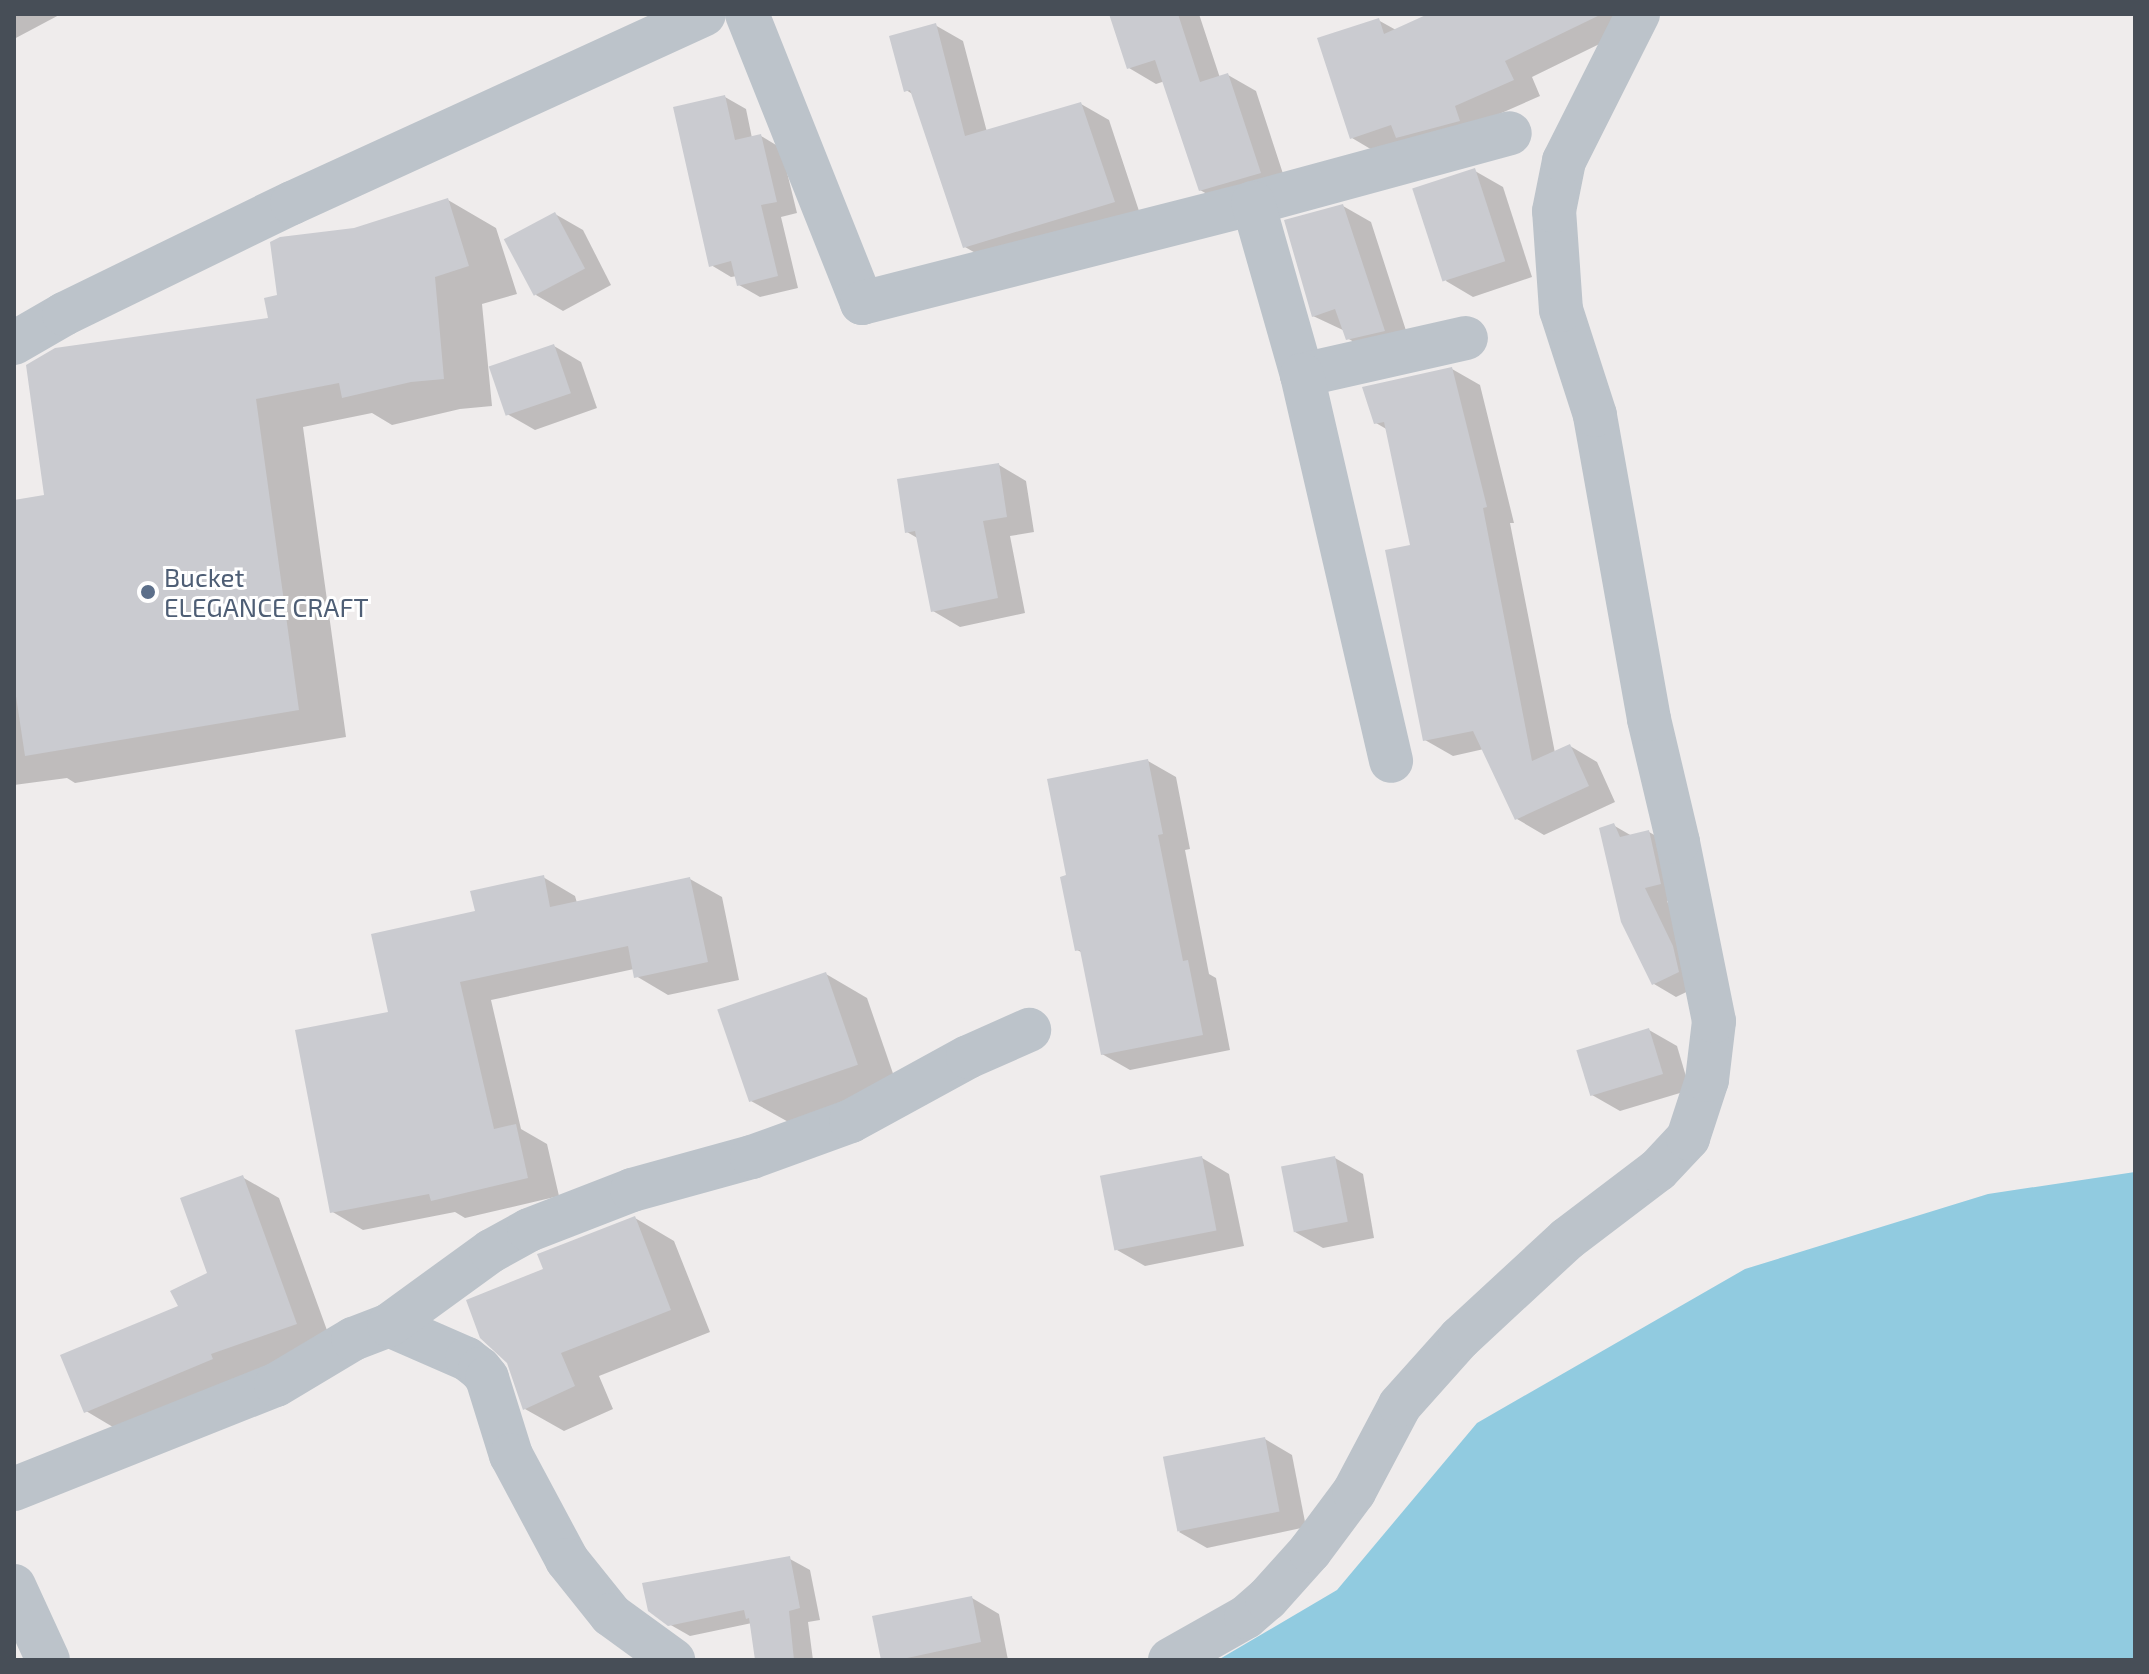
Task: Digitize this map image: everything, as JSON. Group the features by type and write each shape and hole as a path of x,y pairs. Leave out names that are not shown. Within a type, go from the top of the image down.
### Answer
{"street":[{"path":"14,343 64,314 292,203 704,14"},
{"path":"747,14 862,303 1253,203 1510,133"},
{"path":"1170,1660 1246,1617 1267,1599 1310,1551 1354,1492 1400,1405 1460,1338 1567,1239 1658,1170 1688,1138 1707,1080 1714,1021 1678,842 1649,719 1595,415 1561,310 1554,211 1564,161 1638,14"},
{"path":"1253,203 1302,375 1391,761"},
{"path":"1302,375 1466,338"},
{"path":"14,1489 229,1407 276,1385 353,1339 389,1325 491,1251 529,1230 632,1190 752,1157 851,1121 968,1057 1029,1030"},
{"path":"389,1325 467,1359 480,1369 487,1378 511,1455 567,1560 611,1615 673,1660"},
{"path":"14,1586 48,1660"}],"water":[{"path":"2135,1172 2135,1660 1218,1660 1337,1590 1477,1423 1745,1269 1988,1194"}],"building":[{"path":"1109,14 1178,14 1200,82 1228,73 1261,173 1199,191 1155,60 1127,69"},
{"path":"1428,14 1602,14 1505,61 1514,80 1455,106 1460,121 1396,138 1391,125 1350,139 1317,38 1379,18 1384,34"},
{"path":"936,23 965,136 1081,102 1115,202 963,248 910,90 904,92 889,36"},
{"path":"725,95 735,140 761,134 777,202 761,205 778,276 737,286 731,261 709,267 673,107"},
{"path":"1475,168 1505,261 1443,282 1412,188"},
{"name":"Bucket ELEGANCE CRAFT","path":"448,198 469,266 435,277 444,379 411,382 342,398 339,383 256,399 299,710 25,756 14,683 14,500 44,495 26,365 55,348 268,318 264,298 277,295 270,242 280,237 354,228"},
{"path":"1343,204 1385,331 1346,340 1335,309 1312,317 1284,220"},
{"path":"555,212 585,269 534,296 504,239"},
{"path":"554,344 571,393 506,416 489,366"},
{"path":"1452,367 1487,507 1483,508 1532,761 1570,744 1589,786 1515,820 1473,731 1423,741 1385,550 1410,545 1384,422 1374,424 1362,387"},
{"path":"999,463 1007,517 983,521 998,598 931,612 915,531 905,533 897,479"},
{"path":"1148,759 1163,834 1158,835 1183,961 1188,960 1203,1035 1101,1055 1080,950 1075,951 1060,877 1066,875 1047,779"},
{"path":"1614,823 1620,837 1649,830 1661,884 1645,888 1673,946 1679,972 1652,985 1621,922 1599,828"},
{"path":"544,875 550,907 690,877 708,962 634,978 628,946 460,982 494,1129 516,1124 528,1178 431,1201 429,1194 330,1213 295,1030 388,1012 371,934 475,911 470,891"},
{"path":"826,972 858,1065 749,1102 717,1009"},
{"path":"1649,1028 1663,1074 1590,1096 1576,1050"},
{"path":"1202,1156 1217,1231 1114,1250 1100,1176"},
{"path":"1335,1156 1348,1222 1294,1232 1281,1166"},
{"path":"243,1175 297,1324 211,1354 213,1359 84,1413 60,1355 178,1306 170,1291 207,1273 180,1198"},
{"path":"635,1216 671,1310 561,1353 575,1386 523,1410 507,1363 480,1338 466,1300 543,1269 537,1254"},
{"path":"1265,1437 1280,1512 1177,1531 1163,1457"},
{"path":"790,1556 800,1608 789,1611 794,1660 755,1660 749,1618 746,1619 744,1610 668,1626 648,1611 642,1583"},
{"path":"972,1596 981,1642 898,1660 881,1660 872,1616"}],"place":[{"name":"Bucket ELEGANCE CRAFT","path":"148,592"}]}
